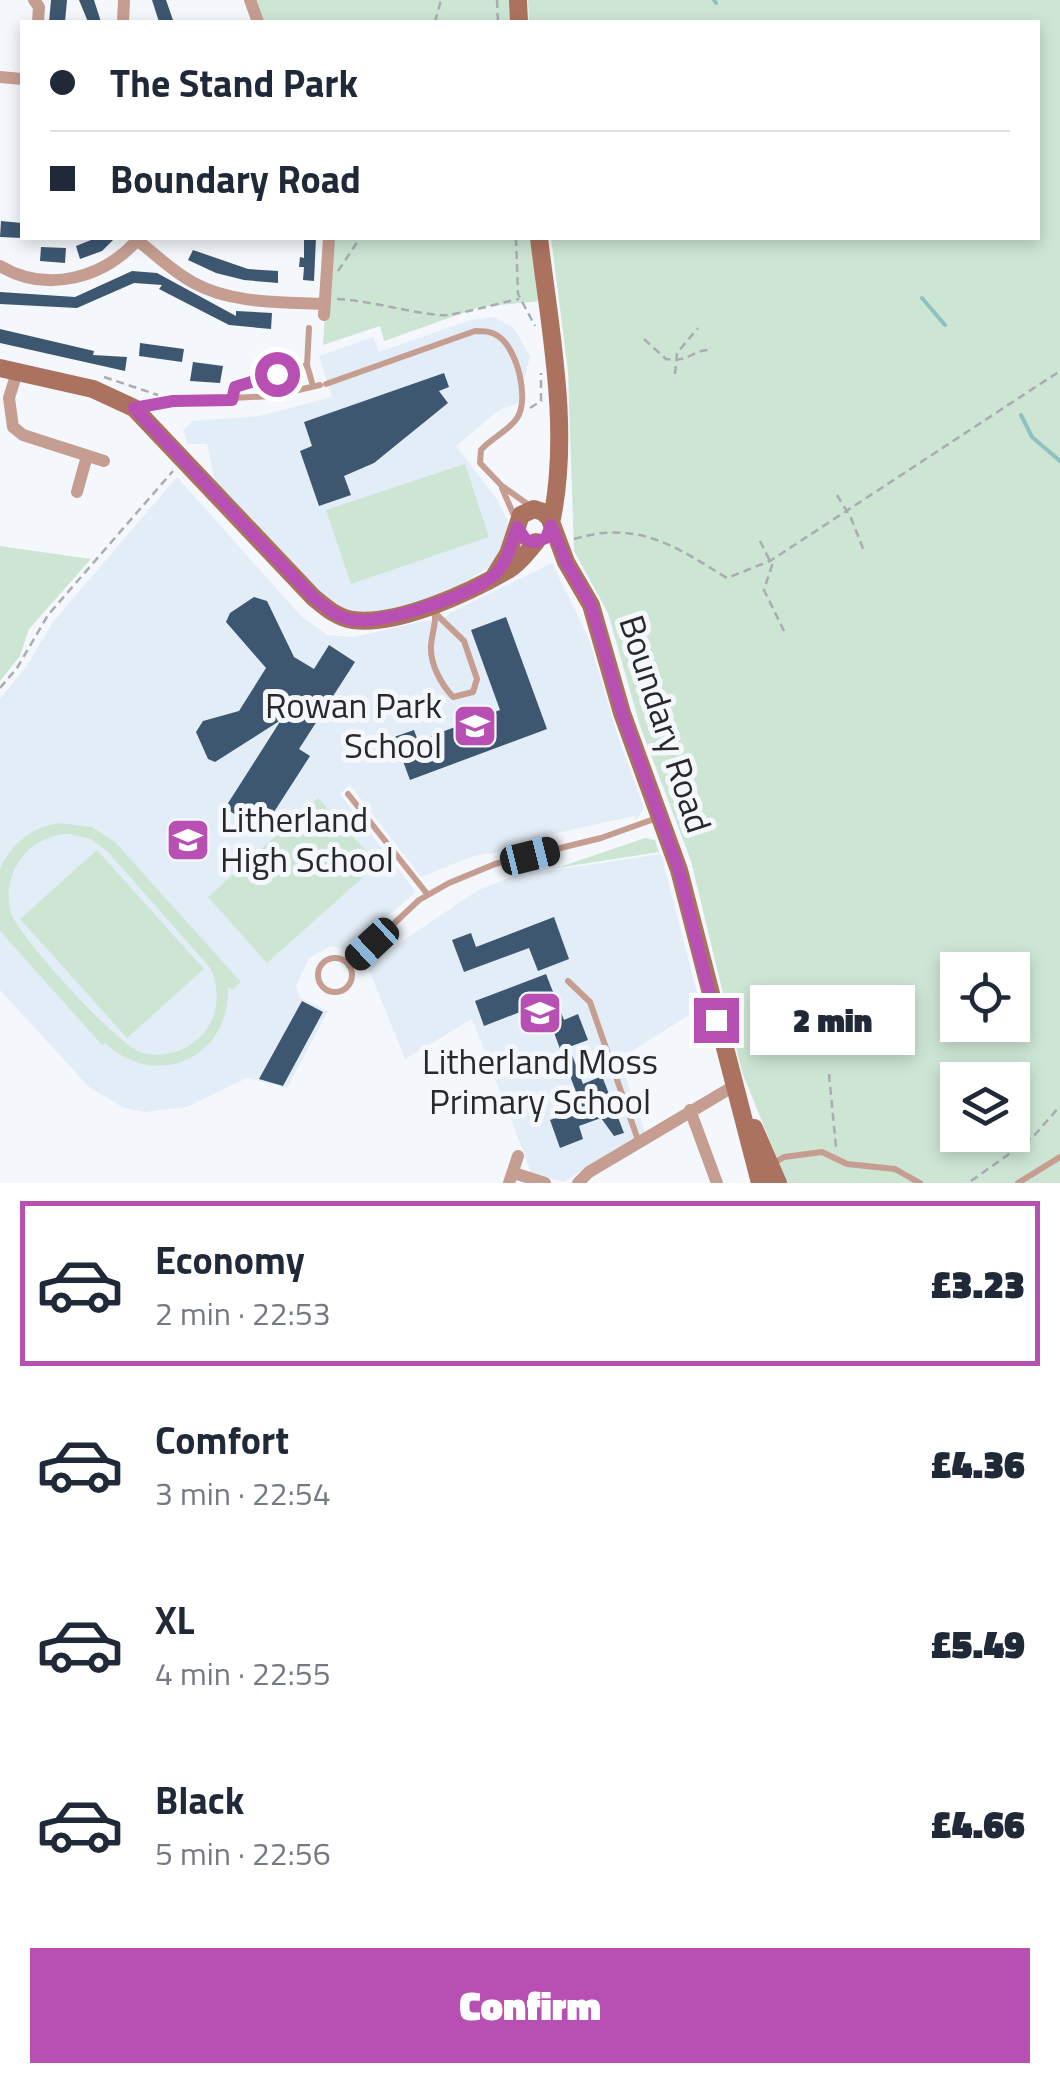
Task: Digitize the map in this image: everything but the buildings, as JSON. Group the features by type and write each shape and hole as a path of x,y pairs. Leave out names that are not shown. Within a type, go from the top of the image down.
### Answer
{"street":[{"path":"0,266 31,279 76,277 114,261 137,240"},
{"path":"139,240 181,276 208,290 240,298 325,305 329,240"},
{"path":"104,461 7,430 9,368 93,388 134,408 313,597 334,614 353,620 434,609 509,570 546,538 551,524 557,492 557,401 540,240"},
{"path":"77,492 88,456"},
{"path":"534,509 556,479"},
{"path":"495,575 508,554 524,512 544,512 551,524"},
{"name":"Boundary Road","path":"551,524 566,562 591,605 622,713 679,870 760,1183"},
{"path":"517,526 526,540 537,542"},
{"name":"Boundary Road","path":"537,542 566,562"},
{"path":"578,1183 589,1172 734,1086"},
{"name":"Boundary Road","path":"734,1086 778,1183"},
{"path":"690,1110 717,1183"},
{"path":"518,1156 511,1178 545,1183"}],"lane":[{"path":"309,328 308,364 320,385"},
{"path":"134,408 173,401 296,393 475,331 495,333 512,354 522,404 517,419 484,446 480,454 482,467 534,509"},
{"path":"232,400 235,387 308,364"},
{"path":"502,486 517,526"},
{"path":"434,609 464,641 478,679 473,692 465,696 452,697 440,683 430,647 436,630 434,609"},
{"path":"348,794 428,896"},
{"path":"349,966 428,896 495,864 601,838 660,817"},
{"path":"340,959 349,966 350,981 344,989 328,990 320,983 318,972 324,962 340,959"},
{"path":"568,981 590,1002 639,1141"},
{"path":"771,1164 784,1157 822,1152 847,1164 895,1170 920,1183"},
{"path":"1018,1183 1060,1157"}],"path":[{"path":"328,276 341,268 359,240"},
{"path":"516,240 520,299 537,332"},
{"path":"325,305 374,301 442,316 520,299"},
{"path":"675,374 678,353 698,328"},
{"path":"644,339 666,359 686,360 701,350 709,350"},
{"path":"528,409 540,404 542,398 540,362"},
{"path":"565,542 594,533 627,531 671,544 727,578 770,561 1060,370"},
{"path":"0,688 17,668 48,615 184,458"},
{"path":"837,495 864,551"},
{"path":"760,540 772,572 764,590 784,631"},
{"path":"829,1074 836,1152"},
{"path":"971,1180 1033,1137 1060,1106"}],"shaded area":[{"path":"494,317 514,328 530,356 518,403 499,410 456,446 496,498 508,521 507,541 496,562 456,588 418,604 343,618 217,492 207,444 188,444 183,430 193,421 259,416 332,397 319,356 373,337 379,352 470,320"},
{"name":"Litherland High School","path":"177,477 302,617 328,635 354,637 442,620 552,563 589,639 644,808 636,820 634,816 548,835 473,856 421,877 350,785 340,794 416,892 352,952 331,946 309,958 296,986 300,998 328,1011 287,1088 247,1078 186,1107 144,1112 124,1108 89,1087 0,990 0,699 29,663 52,623"},
{"name":"Litherland Moss Primary School","path":"661,854 701,1008 619,1059 645,1132 563,1182 531,1172 472,1019 405,1059 367,965 478,890 537,867 540,872"}],"green space":[{"path":"250,0 521,0 523,20 257,20"},
{"path":"528,0 1060,0 1060,1183 787,1183 742,1072 691,861 640,726 608,613 574,551 568,371 551,240 1040,240 1040,20 529,20"},
{"path":"329,240 544,240 551,300 480,307 384,341 380,326 323,345"},
{"path":"465,464 489,537 351,584 326,510"},
{"path":"0,546 91,559 29,629 20,656 0,681"},
{"path":"318,798 378,864 267,963 208,897"},
{"path":"60,823 92,827 114,841 241,982 233,990 228,987 226,1012 217,1032 187,1060 147,1065 125,1058 105,1043 102,1045 0,931 0,869 10,851 40,828","holes":["69,834 91,839 108,852 211,969 217,994 215,1011 203,1034 182,1049 148,1054 128,1045 49,965 11,913 10,884 30,849 55,836"]},
{"path":"645,838 655,840 659,852 557,868"},
{"path":"97,850 204,969 127,1038 20,919"}],"waterway":[{"path":"922,298 945,325"},
{"path":"1021,415 1032,437 1060,461"}],"place":[{"name":"Rowan Park School","path":"475,726"},
{"name":"Litherland High School","path":"188,840"},
{"name":"Litherland Moss Primary School","path":"540,1013"}],"route":[{"path":"277,374 235,387 232,400 173,401 134,408 313,597 334,614 353,620 404,614 467,590 495,575 512,547 517,527 522,537 536,542 546,538 551,525 566,562 591,605 622,713 679,870 716,1020"}]}
